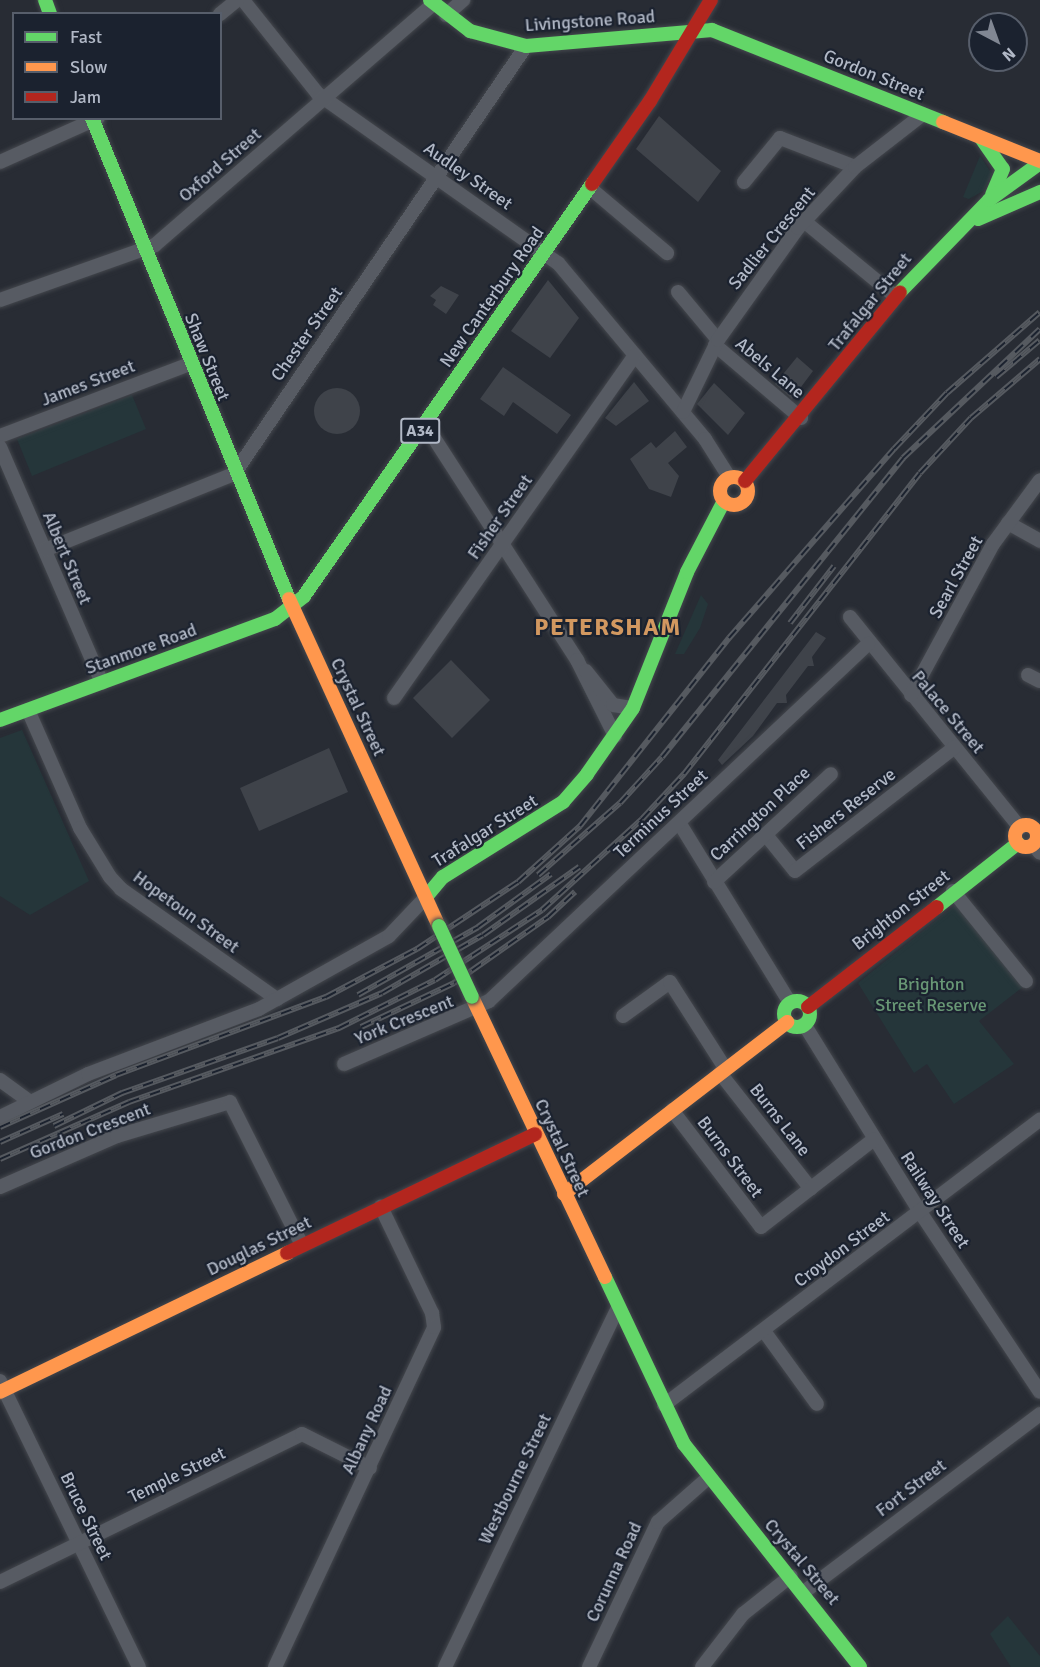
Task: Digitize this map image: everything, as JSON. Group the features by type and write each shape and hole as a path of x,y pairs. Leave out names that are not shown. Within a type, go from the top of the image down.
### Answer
{"main road":[{"name":"New Canterbury Road","path":"292,607 307,593 590,188 694,32 711,0"},
{"name":"Livingstone Road","path":"431,2 470,31 526,46 694,32"},
{"name":"Gordon Street","path":"694,32 720,33 923,114 1040,164"},
{"name":"Shaw Street","path":"95,120 234,474 292,607"},
{"path":"981,138 1003,169 989,200"},
{"path":"1011,202 1040,164"},
{"name":"Trafalgar Street","path":"746,481 801,418 895,296 989,200 1040,164"},
{"path":"960,229 1011,202 1040,192"},
{"path":"729,477 746,481 749,489 744,501 736,505 724,501 721,486 729,477"},
{"name":"Trafalgar Street","path":"426,897 443,877 562,802 615,736 633,708 687,572 724,501"},
{"name":"Stanmore Road","path":"0,720 275,619 292,607"},
{"name":"Crystal Street","path":"292,607 664,1405 709,1477 804,1592 860,1667"},
{"path":"1037,827 1036,849 1018,843 1020,828 1037,827"},
{"name":"Brighton Street","path":"808,1007 953,891 1018,843"},
{"path":"564,1194 588,1179 599,1165 787,1022 804,1024 808,1007 802,1002 790,1003 784,1012 787,1022"},
{"name":"Douglas Street","path":"1,1388 536,1134"},
{"path":"554,1173 579,1173 599,1165"}],"street":[{"path":"222,13 237,0"},
{"name":"Audley Street","path":"243,0 324,98 545,253 683,412 729,477"},
{"path":"446,15 463,0"},
{"name":"Oxford Street","path":"0,300 155,245 431,2"},
{"name":"Chester Street","path":"234,474 439,177 526,46"},
{"name":"Sadlier Crescent","path":"683,412 717,342 759,276 804,221 855,167 923,114"},
{"path":"0,162 95,120"},
{"path":"744,182 780,138 855,167"},
{"path":"590,188 667,253"},
{"path":"804,221 895,296"},
{"name":"Abels Lane","path":"678,292 717,342 801,418"},
{"name":"Fisher Street","path":"394,698 634,355"},
{"name":"James Street","path":"0,436 190,364"},
{"path":"425,424 577,660 615,736"},
{"name":"Albert Street","path":"0,447 102,683"},
{"path":"45,550 234,474"},
{"name":"Searl Street","path":"911,695 1008,523 1040,480"},
{"path":"1008,523 1040,541"},
{"name":"Palace Street","path":"850,617 868,644 1020,828"},
{"name":"Terminus Street","path":"475,1003 504,988 868,644"},
{"path":"577,660 614,705 633,708"},
{"name":"Hopetoun Street","path":"28,710 80,828 110,877 122,890 277,999"},
{"name":"Fishers Reserve","path":"766,835 795,871 955,747"},
{"name":"Carrington Place","path":"714,882 831,774"},
{"path":"680,824 790,1003"},
{"path":"953,891 1026,981"},
{"name":"Trafalgar Street","path":"0,1117 29,1101 277,999 396,931 426,897"},
{"name":"Burns Lane","path":"623,1016 670,982 723,1071 811,1189"},
{"name":"York Crescent","path":"344,1064 475,1003"},
{"name":"Railway Street","path":"804,1024 920,1212 1040,1392"},
{"path":"0,1080 29,1101"},
{"name":"Gordon Crescent","path":"0,1187 117,1136 230,1102 302,1245"},
{"name":"Burns Street","path":"672,1110 761,1227 811,1189"},
{"name":"Croydon Street","path":"664,1405 1040,1120"},
{"path":"811,1189 874,1139"},
{"name":"Albany Road","path":"279,1666 434,1327 432,1313 381,1207"},
{"name":"Westbourne Street","path":"445,1667 618,1307"},
{"path":"764,1331 817,1404"},
{"name":"Bruce Street","path":"1,1388 139,1667"},
{"path":"1040,1399 1040,1414"},
{"name":"Fort Street","path":"804,1592 1040,1414"},
{"name":"Temple Street","path":"0,1582 302,1434 370,1468"},
{"name":"Corunna Road","path":"589,1667 657,1522 709,1477"},
{"path":"702,1667 743,1614 790,1576"}],"green space":[{"path":"980,156 992,174 983,191 969,199 963,197"},
{"path":"132,395 146,429 32,476 17,439"},
{"path":"701,595 708,604 700,628 684,654 675,654"},
{"path":"22,730 89,881 30,915 0,896 0,738"},
{"name":"Brighton Street Reserve","path":"958,903 1024,986 979,1021 1014,1064 954,1104 927,1064 914,1073 858,983"},
{"path":"1008,1616 1040,1656 1040,1667 1011,1667 990,1634"}],"building":[{"path":"659,116 721,171 698,202 636,149"},
{"path":"548,280 579,318 550,358 511,331"},
{"path":"441,286 459,295 446,314 433,305 436,300 430,296"},
{"path":"797,357 813,371 792,399 775,384"},
{"path":"503,367 571,415 557,434 513,402 504,416 480,399"},
{"path":"634,382 649,401 616,426 605,418"},
{"path":"714,383 745,413 728,435 697,404"},
{"path":"337,388 346,389 354,394 359,402 359,420 354,428 346,433 337,434 328,433 320,428 315,420 314,411 315,402 320,394 328,389"},
{"path":"675,431 687,447 668,463 679,476 671,497 649,489 630,459 651,442 656,448"},
{"path":"816,632 826,638 812,657 814,666 808,666 786,695 787,703 777,703 753,736 722,765 718,760"},
{"path":"451,660 490,700 452,738 413,698"},
{"path":"329,748 348,792 259,831 240,788"}],"railway":[{"path":"0,1127 116,1075 326,997 417,949 518,882 580,826 729,638 894,449 947,393 1040,312"},
{"path":"538,875 620,803 662,757 903,458 1040,329"},
{"path":"996,377 1040,340"},
{"path":"0,1159 129,1102 339,1028 435,980 542,910 642,819 684,774 920,473 971,418 1040,359"},
{"path":"790,623 834,566"},
{"path":"54,1126 122,1093 278,1038 382,993 483,935 579,867"},
{"path":"358,995 478,927 551,874"},
{"path":"361,1027 454,983 548,917 575,892"},
{"path":"0,1142 63,1114"}],"traffic: fast":[{"path":"45,0 49,12"},
{"path":"430,0 470,31 526,46 712,30 943,122"},
{"path":"93,120 289,599"},
{"path":"981,138 1003,169 992,195"},
{"path":"900,292 989,200 1040,163"},
{"path":"0,720 275,619 304,596 592,184"},
{"path":"978,219 1040,192"},
{"path":"426,897 443,877 563,802 587,774 633,708 687,572 724,501"},
{"path":"937,907 1018,843"},
{"path":"439,926 472,997"},
{"path":"797,1001 806,1005 810,1014 806,1023 797,1027 788,1023 784,1014 788,1005 797,1001"},
{"path":"605,1277 684,1444 860,1667"}],"traffic: slow":[{"path":"943,122 1040,161"},
{"path":"734,477 744,481 748,491 744,501 734,505 724,501 720,491 724,481 734,477"},
{"path":"289,599 439,926"},
{"path":"1026,825 1036,832 1037,836 1030,846 1026,847 1016,840 1015,836 1022,826 1026,825"},
{"path":"472,997 605,1277"},
{"path":"564,1194 787,1022"},
{"path":"0,1392 287,1253"}],"traffic: jam":[{"path":"592,184 650,101 711,0"},
{"path":"745,481 900,292"},
{"path":"808,1007 937,907"},
{"path":"287,1253 535,1134"}],"district":[{"name":"PETERSHAM","path":"608,628"}]}
